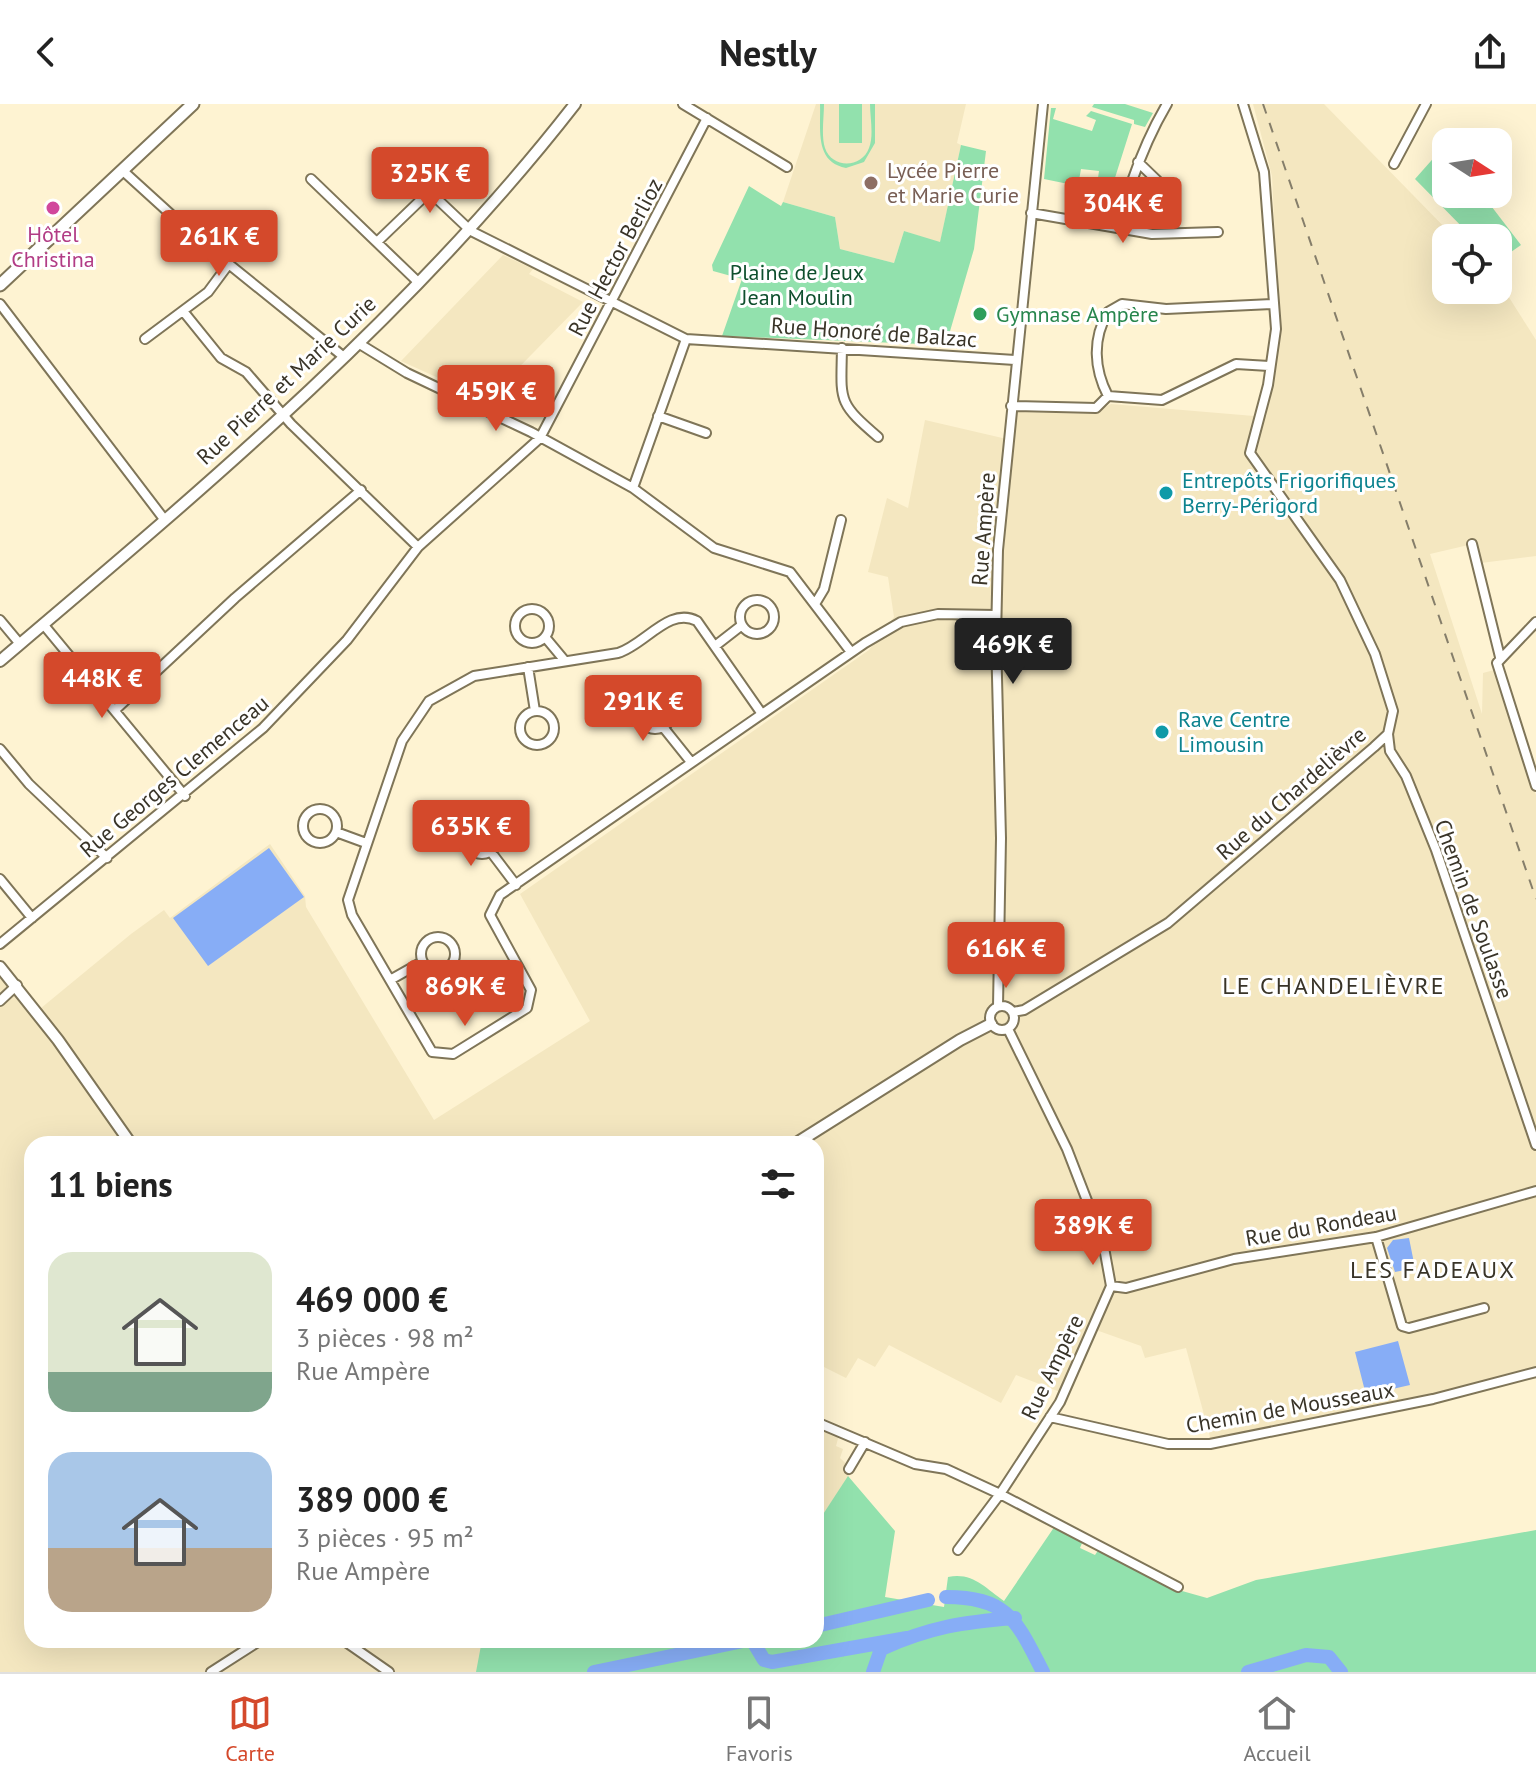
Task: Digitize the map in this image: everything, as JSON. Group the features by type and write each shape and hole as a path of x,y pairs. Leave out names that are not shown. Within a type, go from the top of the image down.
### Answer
{"main road":[{"path":"0,285 193,104"}],"street":[{"name":"Rue Pierre et Marie Curie","path":"0,661 284,416 469,229 575,104"},
{"path":"683,104 787,167"},
{"name":"Rue Ampère","path":"998,1006 1001,838 996,615 1015,360 1043,104"},
{"path":"1138,162 1168,191 1133,187 1138,162 1145,142 1167,104"},
{"name":"Rue du Chardelièvre","path":"1013,1012 1024,1010 1168,923 1388,734 1393,711 1375,654 1340,580 1252,458 1251,445 1268,385 1276,340 1264,172 1243,104"},
{"path":"1394,164 1422,106"},
{"name":"Rue Hector Berlioz","path":"418,547 540,438 707,118"},
{"path":"122,170 228,265 344,357"},
{"name":"Rue Honoré de Balzac","path":"415,178 469,229 686,339 1015,360"},
{"path":"311,179 418,282"},
{"path":"377,242 429,192"},
{"path":"1031,213 1152,234 1218,232"},
{"path":"145,339 208,292 228,265"},
{"path":"0,304 164,519"},
{"path":"1108,396 1096,356 1100,326 1114,306 1122,304 1166,309 1274,304"},
{"path":"183,311 221,358 246,372 284,416 418,547"},
{"path":"633,488 686,339"},
{"path":"358,343 407,373 633,488 714,548 790,572 851,652"},
{"path":"842,348 847,411 878,437"},
{"path":"1011,406 1096,408 1108,396 1162,400 1236,364 1269,366"},
{"path":"658,416 706,433"},
{"path":"115,710 235,598 361,490"},
{"path":"815,604 824,589 841,520"},
{"path":"1472,544 1498,660 1536,786"},
{"name":"Rue Georges Clemenceau","path":"0,944 185,796 263,728 347,640 418,547"},
{"path":"763,600 772,608 773,623 766,632 755,634 742,625 742,608 751,601 763,600"},
{"path":"531,608 544,613 549,627 545,637 530,643 520,638 515,623 521,613 531,608"},
{"path":"762,714 697,621 679,616 632,649 474,676 429,701 402,741 349,892 349,907 432,1052 453,1054 527,1008 531,990 490,915 492,905 516,885 691,762 762,714 851,652 901,622 938,614 996,615"},
{"path":"0,620 20,644"},
{"path":"1498,660 1536,622"},
{"path":"43,624 185,796"},
{"path":"715,646 742,625"},
{"path":"545,637 565,661"},
{"path":"528,667 535,711"},
{"path":"648,695 661,695 670,703 671,718 663,727 653,729 640,720 640,703 648,695"},
{"path":"535,711 548,715 554,725 550,740 540,746 525,741 520,732 522,720 535,711"},
{"path":"663,727 691,762"},
{"name":"Chemin de Soulasse","path":"1388,734 1390,751 1406,776 1436,850 1536,1145"},
{"path":"0,749 29,784 107,858"},
{"path":"313,810 326,810 334,816 336,832 328,841 312,842 303,829 305,818 313,810"},
{"path":"488,820 497,828 499,843 491,852 480,854 467,845 465,834 476,821 488,820"},
{"path":"336,832 366,843"},
{"path":"491,852 516,885"},
{"path":"0,879 32,918"},
{"path":"431,938 443,938 452,945 454,960 446,969 430,969 422,962 422,945 431,938"},
{"path":"390,980 422,962"},
{"path":"0,967 17,985 125,1136"},
{"path":"0,1001 17,985"},
{"path":"998,1006 1013,1012 1014,1023 1008,1029 997,1029 991,1024 990,1016 998,1006"},
{"path":"808,1136 960,1040 991,1024"},
{"path":"1008,1029 1017,1040 1067,1149 1103,1242 1111,1286"},
{"name":"Rue du Rondeau","path":"1111,1286 1126,1288 1234,1259 1376,1237 1536,1191"},
{"path":"1376,1237 1402,1326 1409,1328 1484,1308"},
{"name":"Rue Ampère","path":"958,1550 1000,1494 1050,1417 1111,1286"},
{"name":"Chemin de Mousseaux","path":"1050,1417 1168,1444 1210,1444 1447,1396 1536,1372"},
{"path":"824,1425 915,1464 946,1469 1178,1587"},
{"path":"849,1469 865,1442"},
{"path":"211,1672 247,1648"},
{"path":"354,1648 389,1672"}],"shaded area":[{"name":"Lycée Pierre et Marie Curie","path":"816,104 966,104 957,143 961,145 940,243 904,231 894,263 840,249 835,217 783,202"},
{"path":"1253,104 1324,104 1441,224 1432,224 1432,304 1512,302 1536,340 1536,556 1481,563 1477,543 1430,554 1482,714 1483,673 1494,670 1536,795 1536,1377 1213,1448 1186,1348 1145,1358 1141,1346 1096,1330 1068,1395 1016,1375 1001,1403 889,1345 875,1367 858,1358 846,1378 824,1367 824,1136 24,1136 24,1648 515,1648 486,1672 0,1672 0,974 35,1013 164,910 170,918 270,844 305,896 306,907 434,1120 590,1021 520,894 869,650 894,617 888,577 868,572 887,498 908,508 925,420 1011,440 1014,412 1091,414 1111,404 1266,417 1277,360 1278,300 1272,176"},
{"path":"503,255 533,269 529,274 583,302 487,400 401,361"},
{"path":"824,1430 839,1435 836,1446 843,1449 840,1458 853,1470 824,1513"}],"green space":[{"path":"820,104 824,104 825,148 834,160 847,163 860,159 869,148 872,132 870,104 875,104 875,143 864,162 846,168 829,159 821,143"},
{"path":"839,104 862,104 862,143 839,143"},
{"path":"1094,104 1125,104 1153,113 1145,127 1134,124 1134,120 1092,107"},
{"path":"1051,108 1056,108 1053,119 1092,131 1096,120 1086,116 1091,111 1132,124 1113,184 1126,190 1125,195 1096,192 1099,171 1081,169 1078,186 1044,179"},
{"name":"Plaine de Jeux Jean Moulin","path":"961,145 986,151 974,249 946,345 722,336 742,279 713,271 712,265 749,186 781,206 783,202 835,217 840,249 894,263 904,231 940,242"},
{"path":"1432,160 1432,196 1415,179"},
{"path":"1444,208 1493,208 1505,224 1459,224"},
{"path":"1512,233 1521,245 1512,251"},
{"path":"848,1476 895,1531 885,1597 944,1607 948,1577 957,1576 978,1582 1004,1601 1057,1523 1084,1538 1080,1548 1095,1555 1101,1546 1175,1589 1207,1598 1256,1580 1536,1530 1536,1672 476,1672 480,1648 824,1648 824,1513"}],"water":[{"path":"269,848 304,897 208,966 173,918"},
{"path":"1409,1238 1415,1268 1395,1272 1387,1248 1393,1240"},
{"path":"1398,1341 1410,1385 1366,1395 1355,1352"}],"waterway":[{"path":"946,1597 967,1598 998,1608 1017,1626 1043,1672"},
{"path":"824,1624 928,1600"},
{"path":"873,1672 881,1649 915,1635 979,1621 1015,1618"},
{"path":"757,1648 764,1660 772,1662 907,1638"},
{"path":"594,1672 710,1648"},
{"path":"1248,1672 1306,1655 1329,1657 1341,1672"}],"railway":[{"path":"1263,104 1536,899"}],"place":[{"name":"Lycée Pierre et Marie Curie","path":"871,183"},
{"name":"Hôtel Christina","path":"53,208"},
{"name":"Gymnase Ampère","path":"980,314"},
{"name":"Entrepôts Frigorifiques Berry-Périgord","path":"1166,493"},
{"name":"Rave Centre Limousin","path":"1162,732"}],"district":[{"name":"LE CHANDELIÈVRE","path":"1334,986"},
{"name":"LES FADEAUX","path":"1433,1270"}]}
